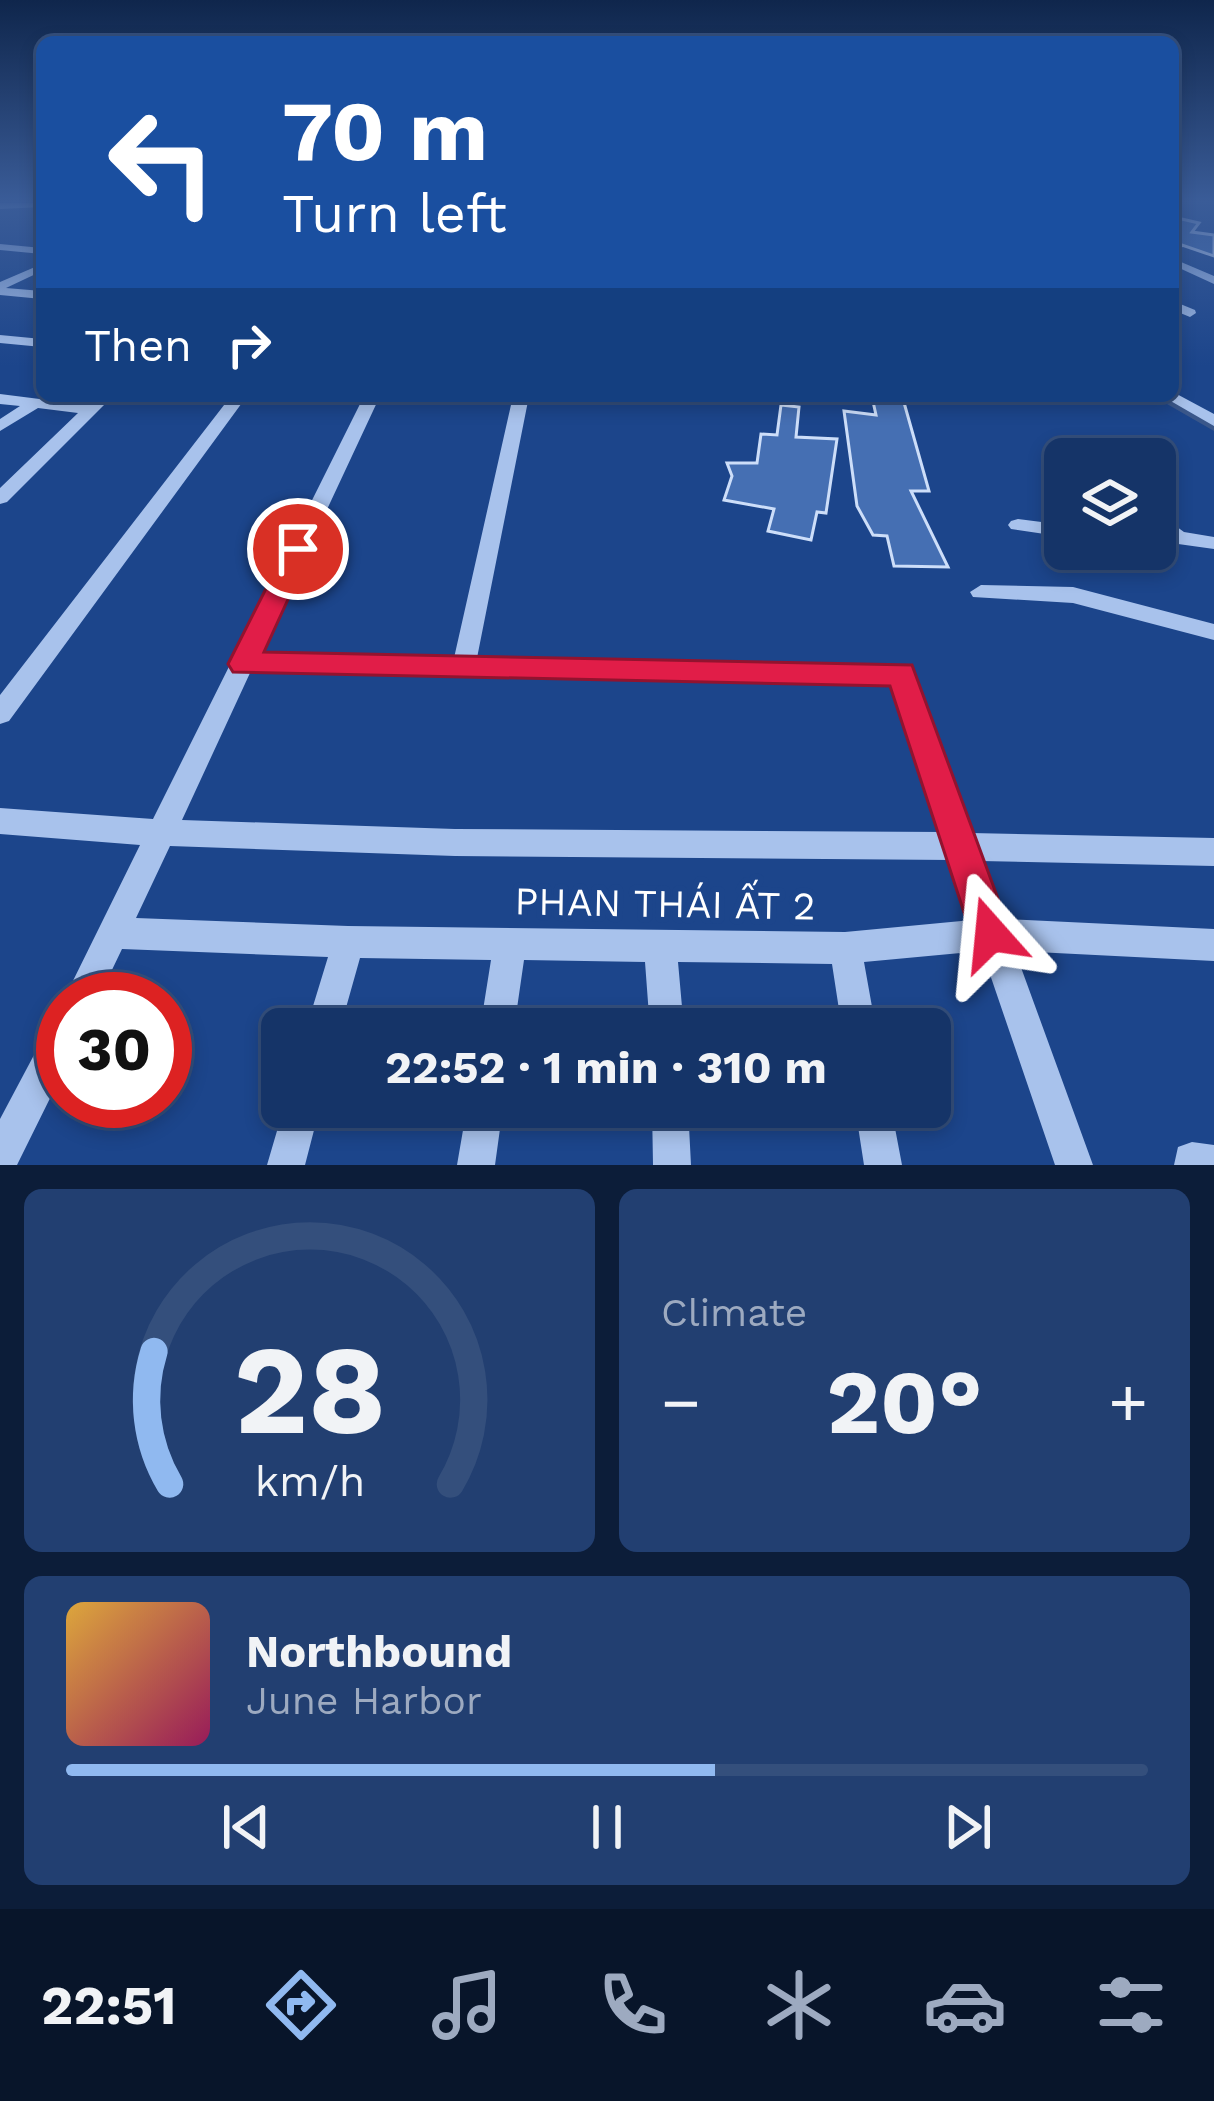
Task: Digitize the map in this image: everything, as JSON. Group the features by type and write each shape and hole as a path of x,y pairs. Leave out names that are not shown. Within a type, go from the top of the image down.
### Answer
{"street":[{"path":"1181,265 1214,280"},
{"path":"0,288 36,269"},
{"path":"0,288 36,294"},
{"path":"1179,308 1190,314"},
{"path":"0,339 36,343"},
{"path":"0,399 36,400"},
{"path":"1179,401 1214,421"},
{"path":"0,425 37,402"},
{"path":"50,402 90,410"},
{"path":"0,498 99,402"},
{"path":"0,714 234,402"},
{"path":"95,972 369,402"},
{"path":"464,667 520,402"},
{"path":"1018,525 1044,528"},
{"path":"1176,534 1189,542 1214,543"},
{"path":"981,592 1072,595 1214,632"},
{"path":"243,664 902,674 1074,1165"},
{"name":"PHAN THÁI ẤT 2","path":"0,821 160,835 523,848 961,843 1214,852"},
{"name":"PHAN THÁI ẤT 2","path":"115,932 348,942 845,948 991,934 1214,945"},
{"path":"329,1008 348,942"},
{"path":"500,1008 510,944"},
{"path":"660,946 665,1008"},
{"path":"845,948 855,1008"},
{"path":"0,1158 36,1088"},
{"path":"286,1165 296,1128"},
{"path":"476,1165 482,1128"},
{"path":"671,1128 672,1165"},
{"path":"877,1128 883,1165"}],"building":[{"path":"873,402 904,402 929,491 911,491 948,567 894,566 887,536 873,535 857,506 844,411 876,415"},
{"path":"781,405 799,407 796,437 837,439 826,513 817,512 811,540 768,531 774,509 724,500 732,476 727,463 757,463 761,434 777,435"}],"waterway":[{"path":"1172,402 1214,426"}],"route":[{"path":"298,549 243,664 902,674 991,934"}]}
